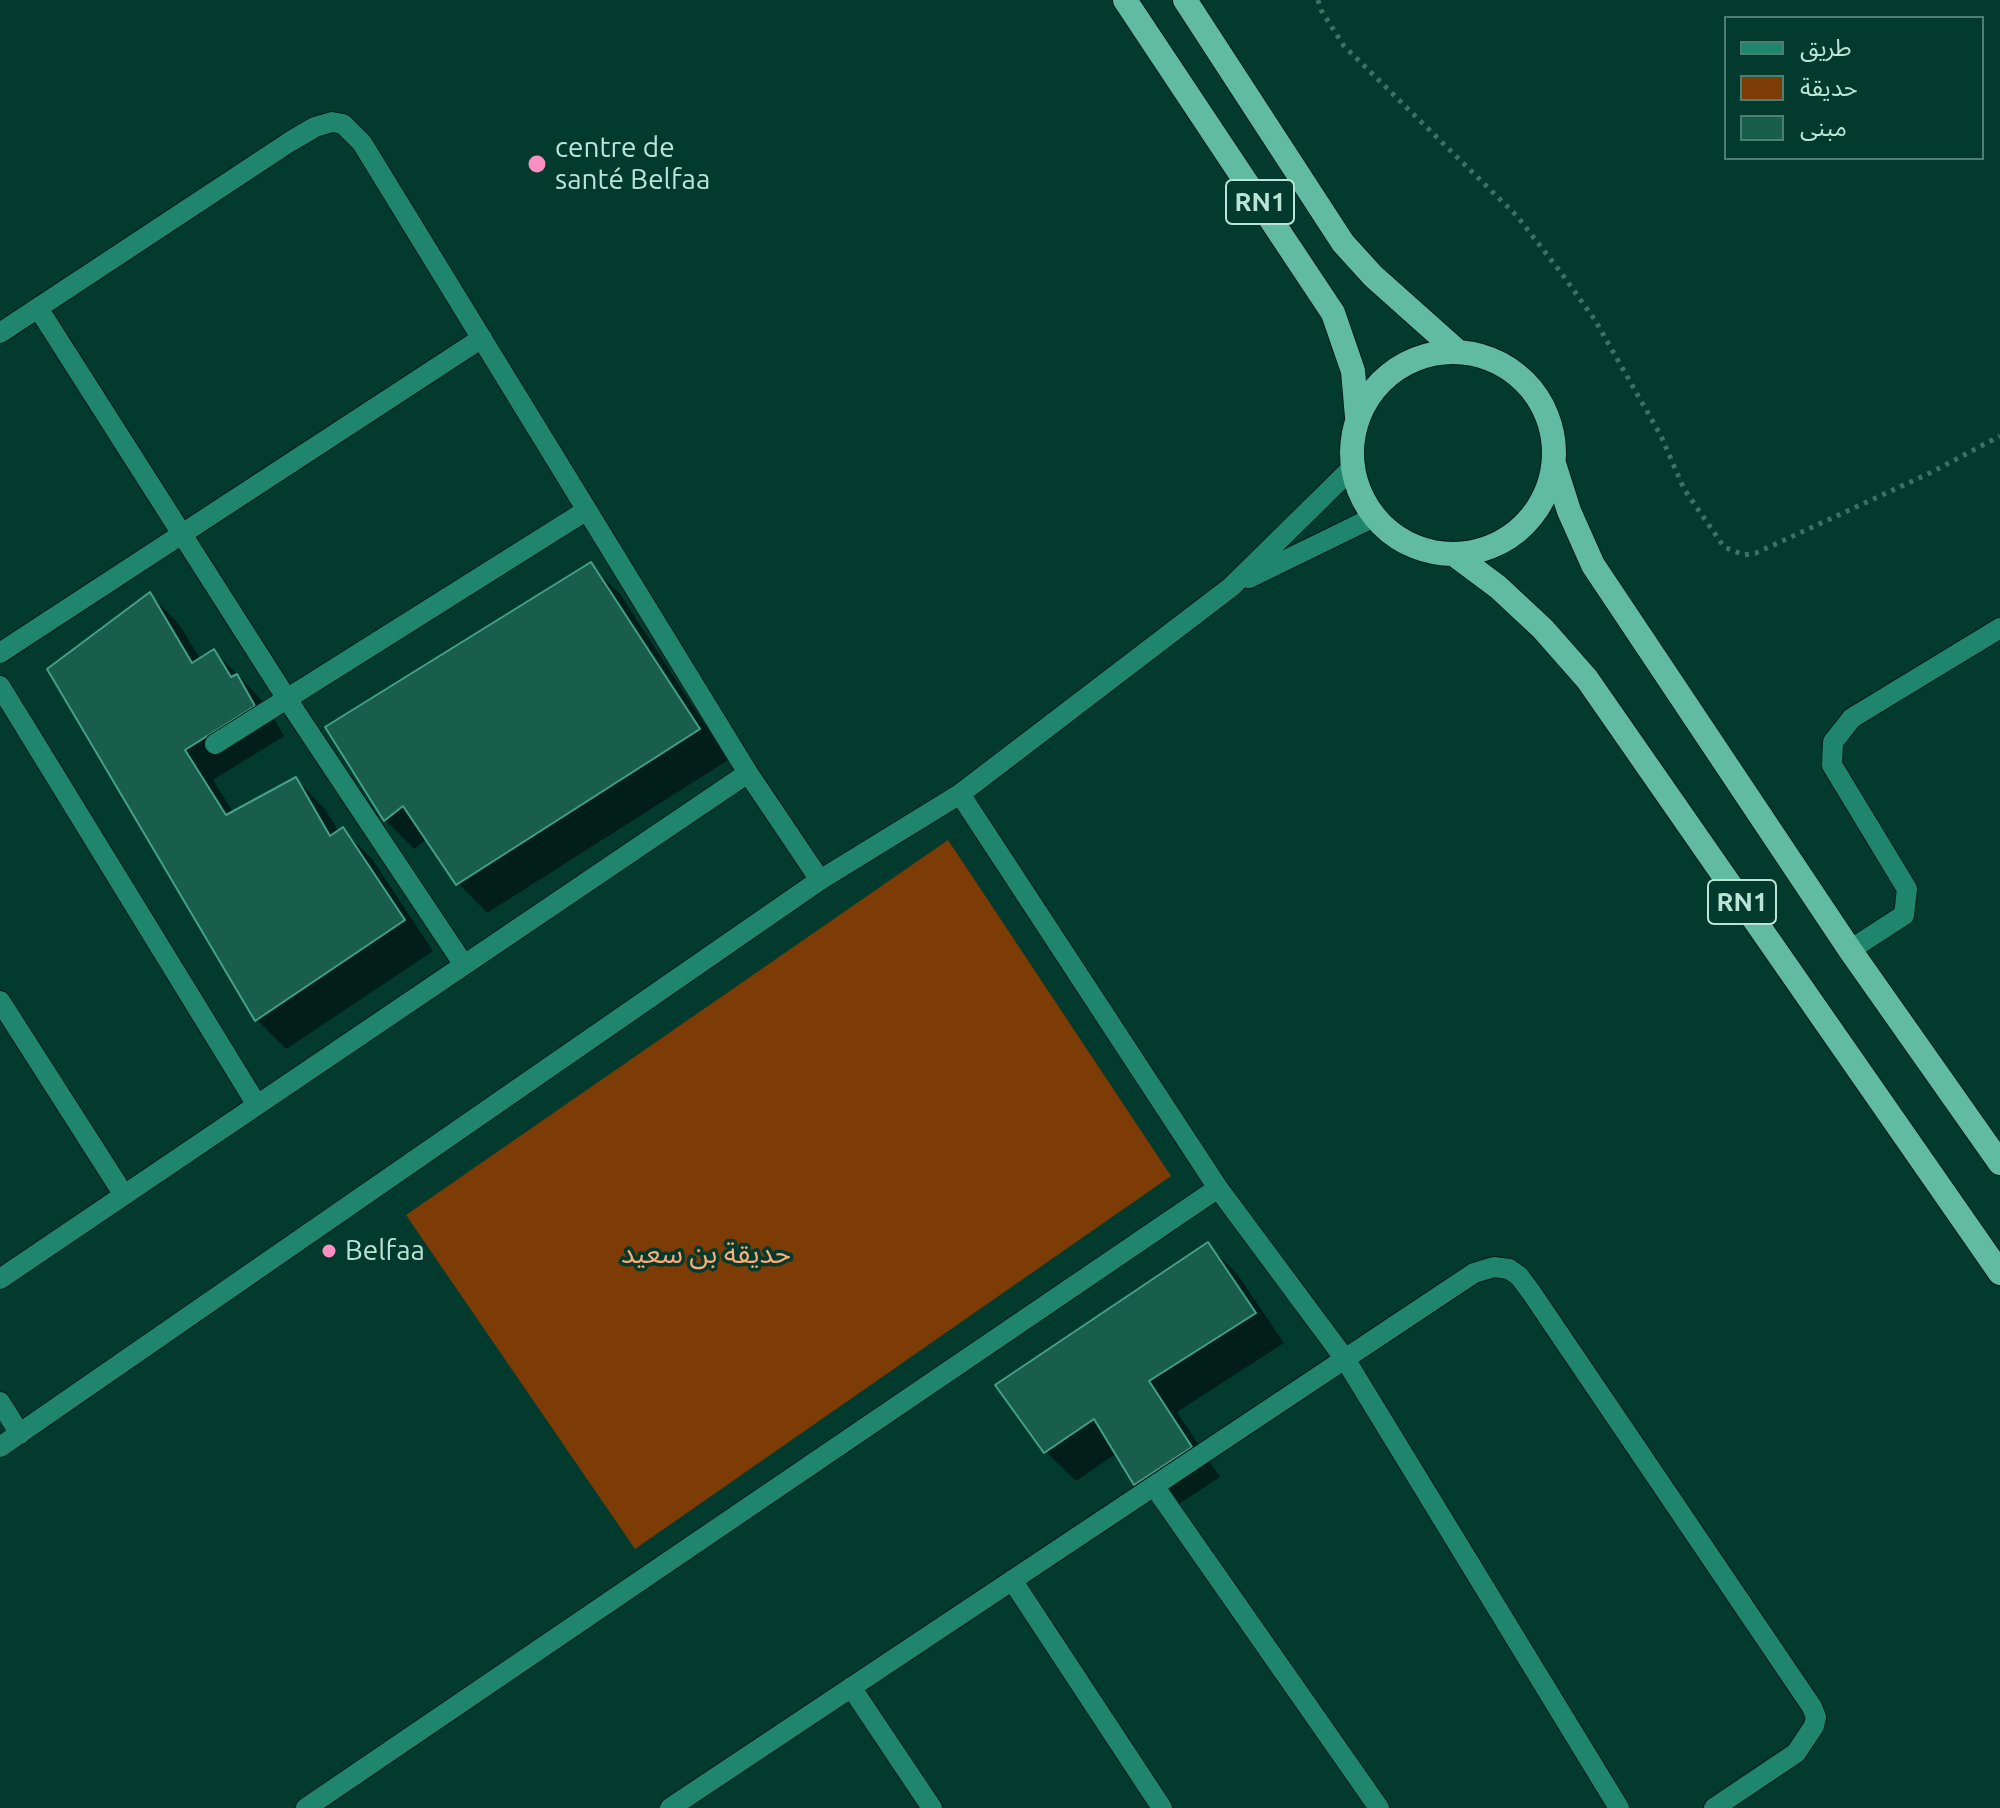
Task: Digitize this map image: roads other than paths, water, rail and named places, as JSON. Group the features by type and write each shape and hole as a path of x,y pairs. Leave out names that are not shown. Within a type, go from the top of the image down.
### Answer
{"highway":[{"name":"RN1","path":"1125,0 1333,313 1353,371 1357,419"},
{"name":"RN1","path":"1185,0 1343,243 1383,285 1457,351"},
{"name":"RN1","path":"1457,351 1483,355 1506,366 1526,382 1552,426 1555,452 1545,496 1517,532 1499,544 1477,552 1455,555 1433,553 1409,545 1388,532 1374,517 1359,492 1352,468 1352,443 1357,419 1368,397 1385,377 1407,363 1431,354 1457,351"},
{"name":"RN1","path":"1554,464 1569,511 1593,565 1850,950 2000,1163"},
{"name":"RN1","path":"1455,555 1498,587 1543,629 1587,679 2000,1273"}],"street":[{"path":"0,333 291,141 315,127 332,122 343,124 362,143 748,773 820,880"},
{"path":"38,308 287,699 464,965"},
{"path":"0,653 482,338"},
{"path":"0,1447 820,880 960,794 1231,587 1352,468"},
{"path":"215,744 587,510"},
{"path":"1231,587 1374,517"},
{"path":"1850,950 1904,915 1907,889 1832,765 1833,742 1852,718 2000,628"},
{"path":"0,686 257,1105"},
{"path":"0,1279 748,773"},
{"path":"960,794 1218,1188 1345,1359 1619,1808"},
{"path":"0,1001 124,1195"},
{"path":"306,1808 1218,1188"},
{"path":"670,1808 1474,1273 1494,1267 1509,1269 1519,1276 1812,1707 1816,1717 1814,1726 1796,1753 1714,1808"},
{"path":"0,1402 20,1434"},
{"path":"1154,1486 1379,1808"},
{"path":"1012,1580 1162,1808"},
{"path":"851,1687 932,1808"}],"place":[{"name":"centre de santé Belfaa","path":"537,164"},
{"name":"Belfaa","path":"329,1251"}],"park label":[{"name":"حديقة بن سعيد","path":"706,1254"}]}
